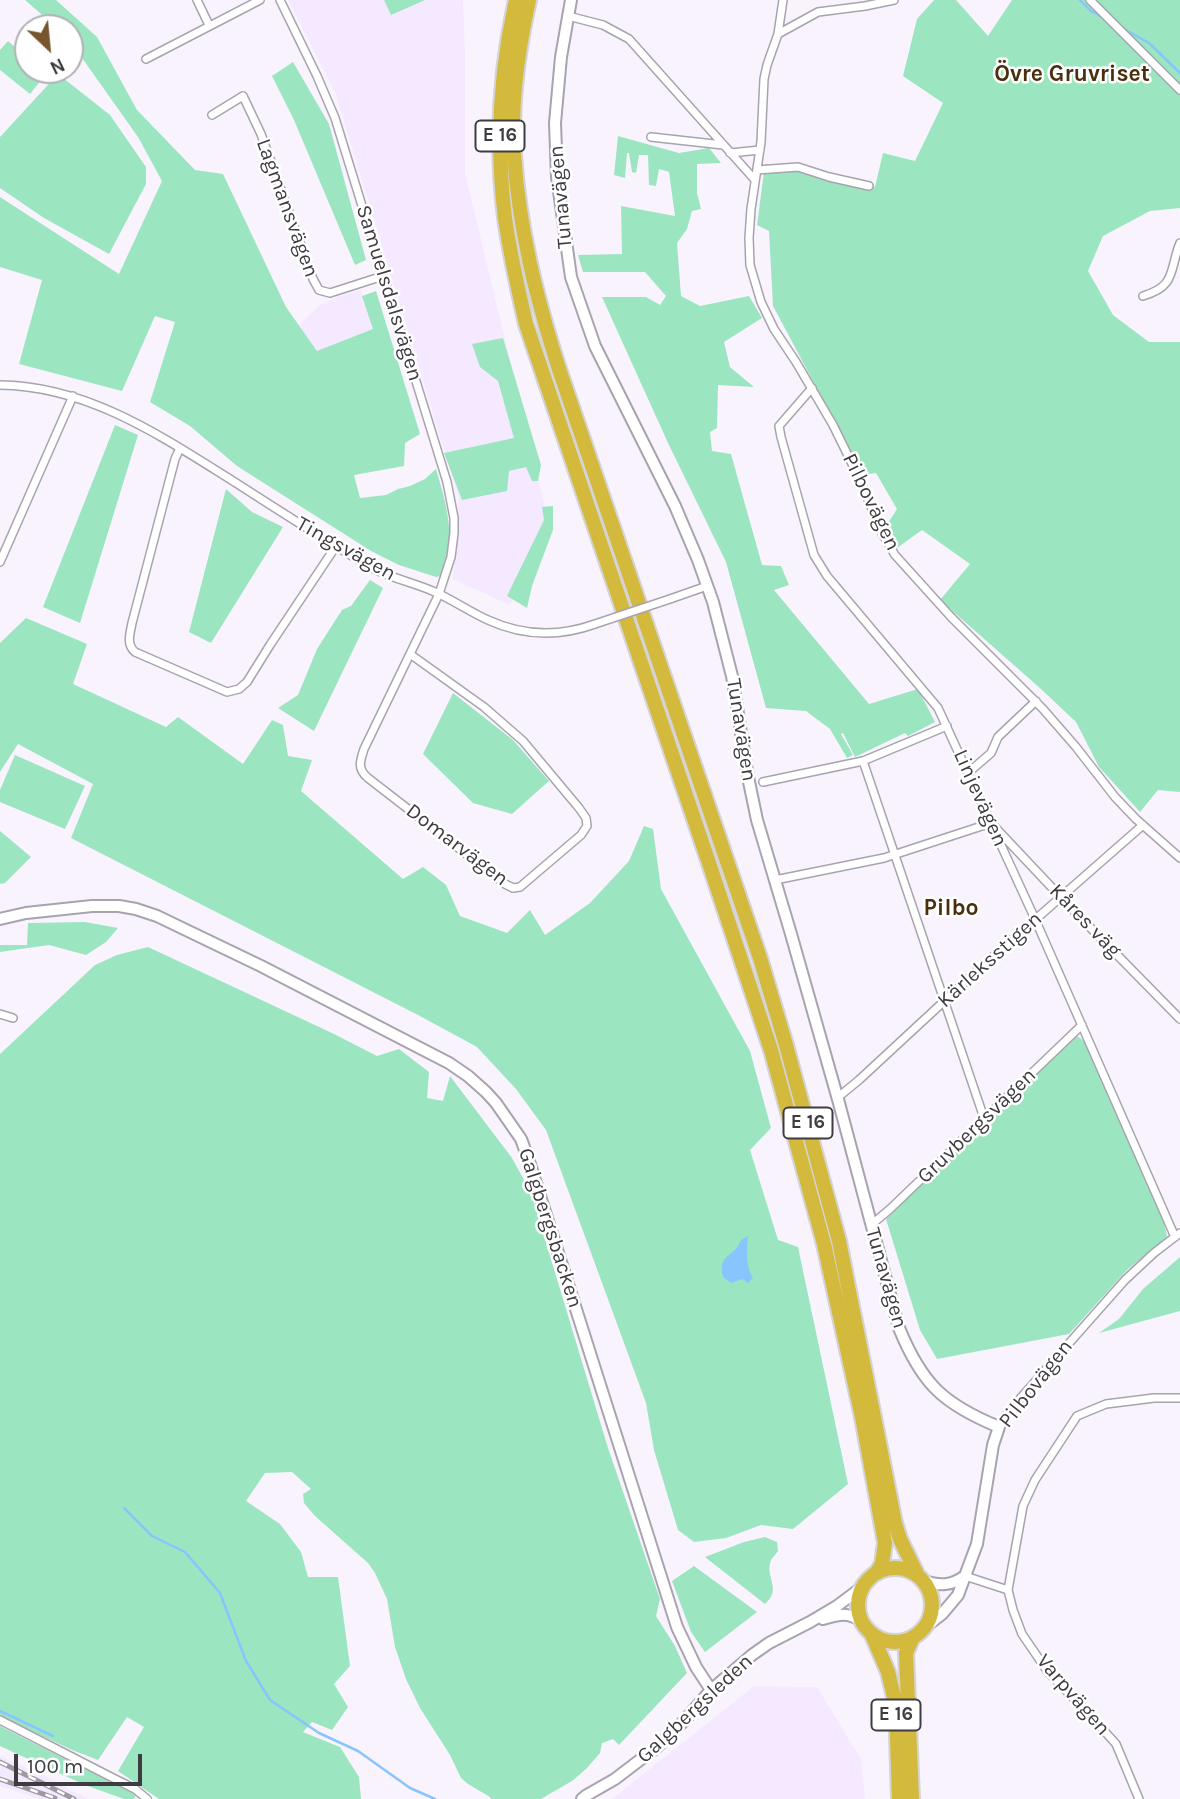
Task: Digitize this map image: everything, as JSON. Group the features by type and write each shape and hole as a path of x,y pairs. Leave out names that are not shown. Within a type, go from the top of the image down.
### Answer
{"highway":[{"name":"E 16","path":"516,0 502,90 501,166 509,243 526,324 771,1050 824,1244 860,1409 885,1543 882,1564 877,1572"},
{"name":"E 16","path":"530,0 518,67 513,142 522,226 530,268 559,369 760,958 786,1045 839,1241 895,1523 900,1539 928,1588 933,1604 924,1628"},
{"path":"862,1621 858,1605 861,1588 870,1577 877,1572 899,1567 920,1577"},
{"name":"E 16","path":"862,1621 872,1635 888,1672 896,1705 899,1799"},
{"path":"872,1635 882,1641 901,1642 912,1639 924,1628"},
{"name":"E 16","path":"912,1639 906,1653 912,1799"}],"street":[{"path":"197,0 209,25"},
{"path":"146,59 260,0"},
{"name":"Samuelsdalsvägen","path":"280,0 335,118 447,482 454,518 453,545 439,594"},
{"name":"Tunavägen","path":"571,0 559,72 555,123 557,177 571,277 595,346 675,506 707,586 735,693 753,802 837,1096 899,1328 910,1356 924,1377 941,1395 977,1418 999,1427"},
{"name":"Pilbovägen","path":"783,0 778,34 764,79 760,150 749,238 750,265 761,302 844,447 891,549 951,617 1036,701 1115,797 1180,858"},
{"path":"778,34 818,12 894,0"},
{"path":"1090,0 1180,90"},
{"path":"568,16 603,25 629,39 755,180"},
{"name":"Lagmansvägen","path":"212,115 243,96 261,134 313,279 320,290 330,293 383,276"},
{"path":"651,137 723,145"},
{"path":"730,153 760,150"},
{"path":"757,170 799,167 869,186"},
{"path":"1143,296 1159,290 1168,282 1180,243"},
{"name":"Tingsvägen","path":"0,385 24,385 74,396 134,422 388,576 439,594 487,620 511,629 536,634 561,633 707,586"},
{"name":"Linjevägen","path":"812,388 779,426 814,555 827,576 933,700 947,726 1177,1235"},
{"path":"0,562 74,396"},
{"path":"180,448 132,623 129,641 130,648 135,652 227,692 239,689 247,682 336,546"},
{"name":"Domarvägen","path":"411,654 484,707 523,741 586,818 587,826 581,835 520,887 513,888 505,884 362,772 360,759 364,749 439,594"},
{"path":"969,772 991,754 998,737 1036,701"},
{"path":"763,782 863,761 947,726"},
{"path":"863,761 984,1118"},
{"path":"775,880 894,854 991,823"},
{"name":"Kåres väg","path":"991,823 1180,1019"},
{"name":"Kärleksstigen","path":"837,1096 859,1080 1035,919 1143,825"},
{"name":"Galgbergsbacken","path":"26,913 118,906 157,916 424,1050 468,1076 486,1092 521,1139 677,1628 711,1690"},
{"path":"0,913 26,913"},
{"path":"0,919 26,913"},
{"path":"0,1014 13,1018"},
{"name":"Gruvbergsvägen","path":"871,1225 1082,1025"},
{"name":"Pilbovägen","path":"924,1628 943,1614 958,1595 977,1544 993,1445 999,1427 1010,1410 1125,1280 1177,1235"},
{"path":"920,1577 936,1585 947,1585 965,1576 1008,1590 1023,1506 1035,1480 1077,1416 1106,1404 1154,1398 1180,1398"},
{"name":"Galgbergsleden","path":"582,1799 657,1748 711,1690 769,1643 837,1606 861,1588"},
{"name":"Varpvägen","path":"1008,1590 1022,1634 1048,1672 1116,1744 1139,1799"},
{"name":"Galgbergsleden","path":"810,1622 844,1614 862,1621"},
{"path":"0,1720 135,1789 147,1799"}],"shaded area":[{"path":"288,0 463,0 465,173 548,519 510,605 453,579 459,499 335,92"},
{"path":"361,290 374,329 318,352 299,325 320,305"},
{"path":"754,1686 817,1687 861,1759 865,1799 612,1799"},
{"path":"0,1756 88,1799 39,1799 0,1786"}],"green space":[{"path":"25,0 56,0 72,14 41,14"},
{"path":"384,0 425,0 391,15"},
{"path":"934,0 956,0 988,36 1012,0 1180,0 1180,208 1150,211 1103,236 1088,271 1113,315 1149,342 1180,342 1180,792 1158,790 1140,812 1099,767 1076,722 940,600 970,564 922,530 897,548 886,526 897,509 876,473 863,475 773,306 769,231 757,225 765,164 875,187 883,153 915,161 943,103 903,76 917,19"},
{"path":"84,25 97,37 137,110 195,170 223,174 286,307 317,351 373,329 362,296 376,291 420,434 405,443 404,466 354,475 360,498 386,495 410,486 425,479 436,469 450,536 441,576 436,577 399,565 371,551 237,466 190,426 150,402 175,322 155,316 122,391 19,364 42,280 0,267 0,197 119,274 162,181 138,137 84,61"},
{"path":"8,41 14,46 14,81 0,70 0,50"},
{"path":"293,62 329,124 366,260 355,265 294,120 272,76"},
{"path":"18,84 38,84 30,94"},
{"path":"49,84 71,84 110,115 146,167 146,184 109,254 44,218 0,188 0,137"},
{"path":"618,136 679,153 709,148 721,163 697,164 697,193 701,209 692,211 687,229 677,243 681,296 700,306 749,296 762,318 724,342 730,367 754,387 718,385 717,428 710,432 712,451 731,454 762,565 781,566 789,585 774,590 869,704 918,689 935,722 908,736 905,733 855,757 843,733 841,734 853,755 847,758 830,729 806,711 766,708 726,562 602,297 646,297 660,305 666,296 645,272 583,272 578,255 622,254 621,206 675,216 669,172 659,169 656,186 649,185 648,155 639,155 636,173 632,172 627,153 625,178 614,175"},
{"path":"503,338 541,465 538,481 532,481 526,467 509,471 507,491 462,500 444,453 514,438 498,381 480,367 472,344"},
{"path":"115,425 138,435 80,623 43,607"},
{"path":"226,489 252,512 283,527 211,643 189,632"},
{"path":"553,506 553,530 532,586 527,608 507,596 544,520 542,507"},
{"path":"370,580 383,588 314,731 278,708 298,695 317,649 342,610 351,606"},
{"path":"26,618 87,644 73,684 166,727 178,717 243,764 272,720 283,725 288,756 312,760 301,791 403,879 423,867 446,885 460,916 507,933 530,910 545,935 590,903 629,861 644,826 653,829 661,889 750,1051 771,1128 750,1150 778,1240 798,1247 848,1484 793,1529 761,1525 726,1538 694,1542 678,1530 654,1450 646,1403 546,1130 516,1089 477,1047 71,838 93,784 18,744 0,772 0,643"},
{"path":"453,693 513,740 549,781 512,814 473,803 423,754"},
{"path":"15,755 85,786 65,829 0,802 0,790"},
{"path":"0,831 31,857 5,883 0,884"},
{"path":"85,922 118,928 106,942 86,955 49,945 0,952 0,945 27,945 28,923"},
{"path":"148,947 377,1056 399,1049 429,1072 427,1098 443,1101 450,1076 512,1158 531,1193 608,1448 660,1599 656,1616 675,1646 687,1673 619,1745 613,1739 602,1743 600,1753 587,1768 572,1781 541,1799 491,1799 461,1778 406,1679 395,1647 387,1599 375,1573 368,1563 304,1503 303,1494 311,1489 292,1472 265,1473 246,1501 280,1524 301,1552 308,1577 338,1577 350,1666 334,1684 348,1707 332,1730 312,1722 303,1732 340,1747 359,1777 361,1799 159,1799 118,1771 144,1727 127,1717 98,1760 0,1716 0,1054 95,965 117,955"},
{"path":"1077,1036 1084,1041 1164,1221 1167,1237 1127,1270 1069,1334 937,1359 920,1330 886,1219"},
{"path":"1180,1257 1180,1311 1099,1333 1119,1319 1143,1289"},
{"path":"765,1537 777,1542 778,1551 769,1566 773,1593 765,1604 705,1557"},
{"path":"694,1566 757,1612 705,1652 691,1632 672,1581"},
{"path":"0,1726 136,1795 134,1799 124,1799 85,1785 0,1746"}],"water":[{"path":"748,1236 748,1263 753,1278 748,1283 742,1279 731,1283 723,1277 722,1264 741,1240"}],"waterway":[{"path":"1080,0 1091,11 1104,18"},
{"path":"1122,28 1149,43 1180,73"},
{"path":"124,1508 152,1536 185,1552 220,1593 246,1661 270,1700 319,1733 358,1751 410,1788 435,1799"},
{"path":"0,1711 53,1736"}],"railway":[{"path":"0,1762 74,1799"},
{"path":"0,1779 55,1798"}],"district":[{"name":"Övre Gruvriset","path":"1072,74"},
{"name":"Pilbo","path":"951,908"}]}
